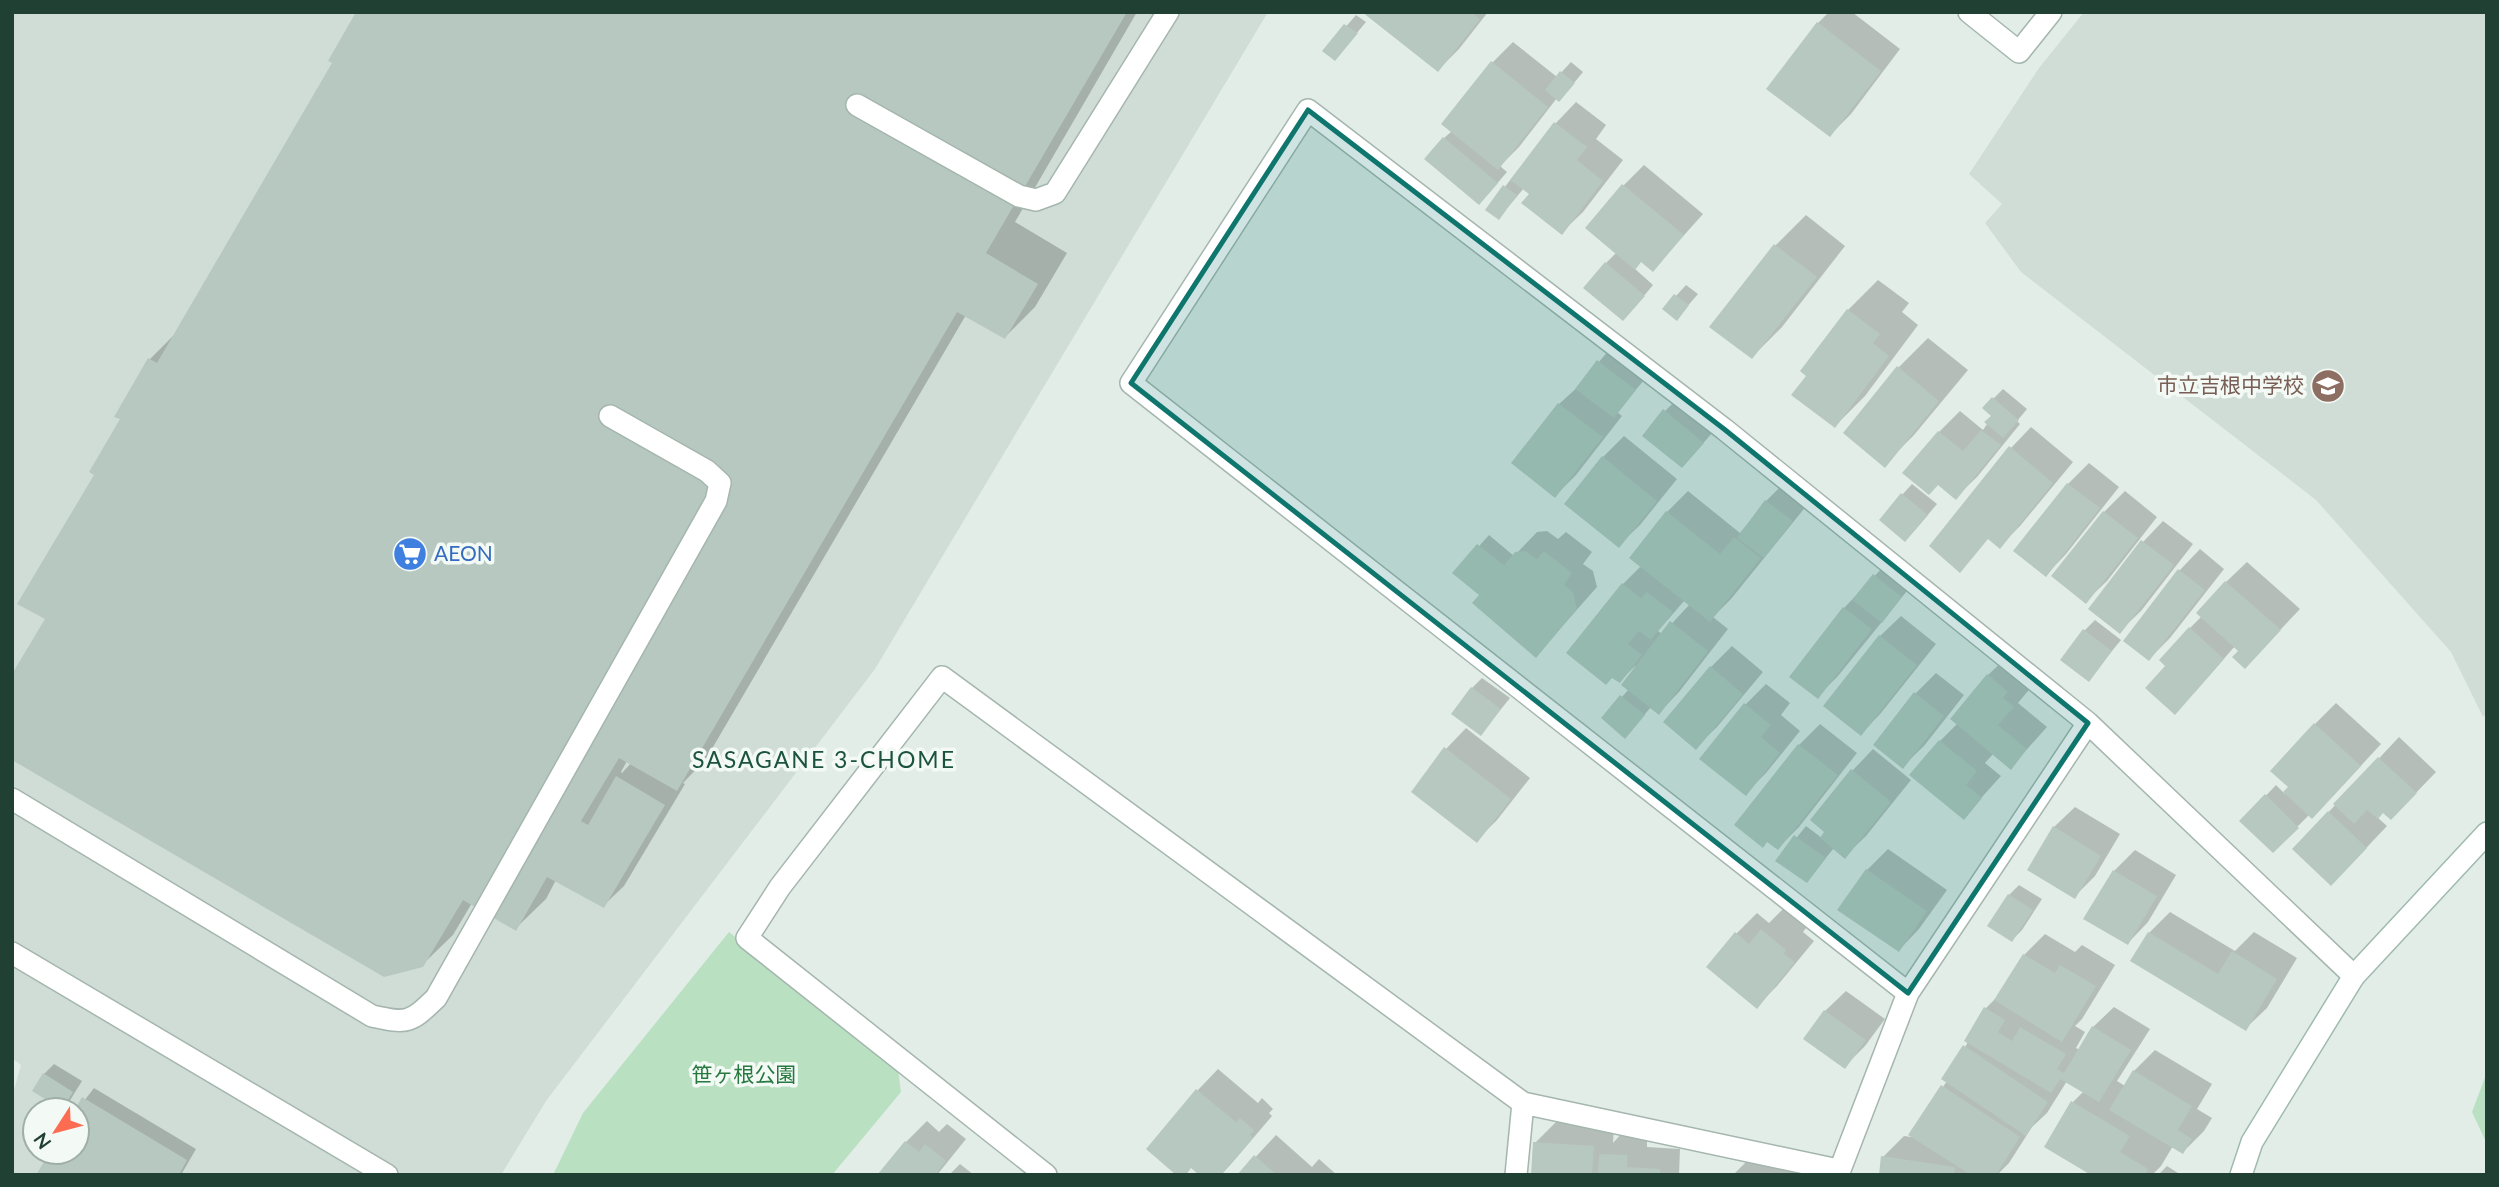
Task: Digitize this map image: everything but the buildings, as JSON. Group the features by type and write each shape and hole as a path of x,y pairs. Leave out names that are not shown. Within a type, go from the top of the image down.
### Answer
{"street":[{"path":"857,105 1019,196 1036,200 1055,192 1168,12"},
{"path":"1969,12 2020,52 2051,12"},
{"path":"1908,993 1131,383 1308,110 1724,429 2088,723 2354,976"},
{"path":"12,799 372,1016 396,1021 414,1019 436,998 716,501 720,483 707,471 610,415"},
{"path":"1046,1175 747,938 780,887 942,677 1523,1102 1838,1172 1908,993 2088,723"},
{"path":"2241,1175 2252,1143 2354,976 2487,833"},
{"path":"12,953 387,1175"},
{"path":"1516,1175 1523,1102"}],"highlighted area":[{"path":"1308,110 1724,429 2088,723 1908,993 1131,383"}],"shaded area":[{"path":"12,12 1268,12 875,669 546,1101 501,1175 12,1175 12,1097 21,1065 12,1058"},
{"name":"市立吉根中学校","path":"2084,12 2487,12 2487,713 2483,717 2451,652 2316,500 2021,272 1985,223 2002,204 1969,174 2039,68"}],"green space":[{"name":"笹ヶ根公園","path":"729,932 898,1070 901,1092 832,1175 553,1175 583,1113"},
{"path":"2487,1072 2487,1144 2472,1112"}],"place":[{"name":"市立吉根中学校","path":"2328,386"},
{"name":"AEON","path":"410,554"}],"district":[{"name":"SASAGANE 3-CHOME","path":"824,760"}]}
